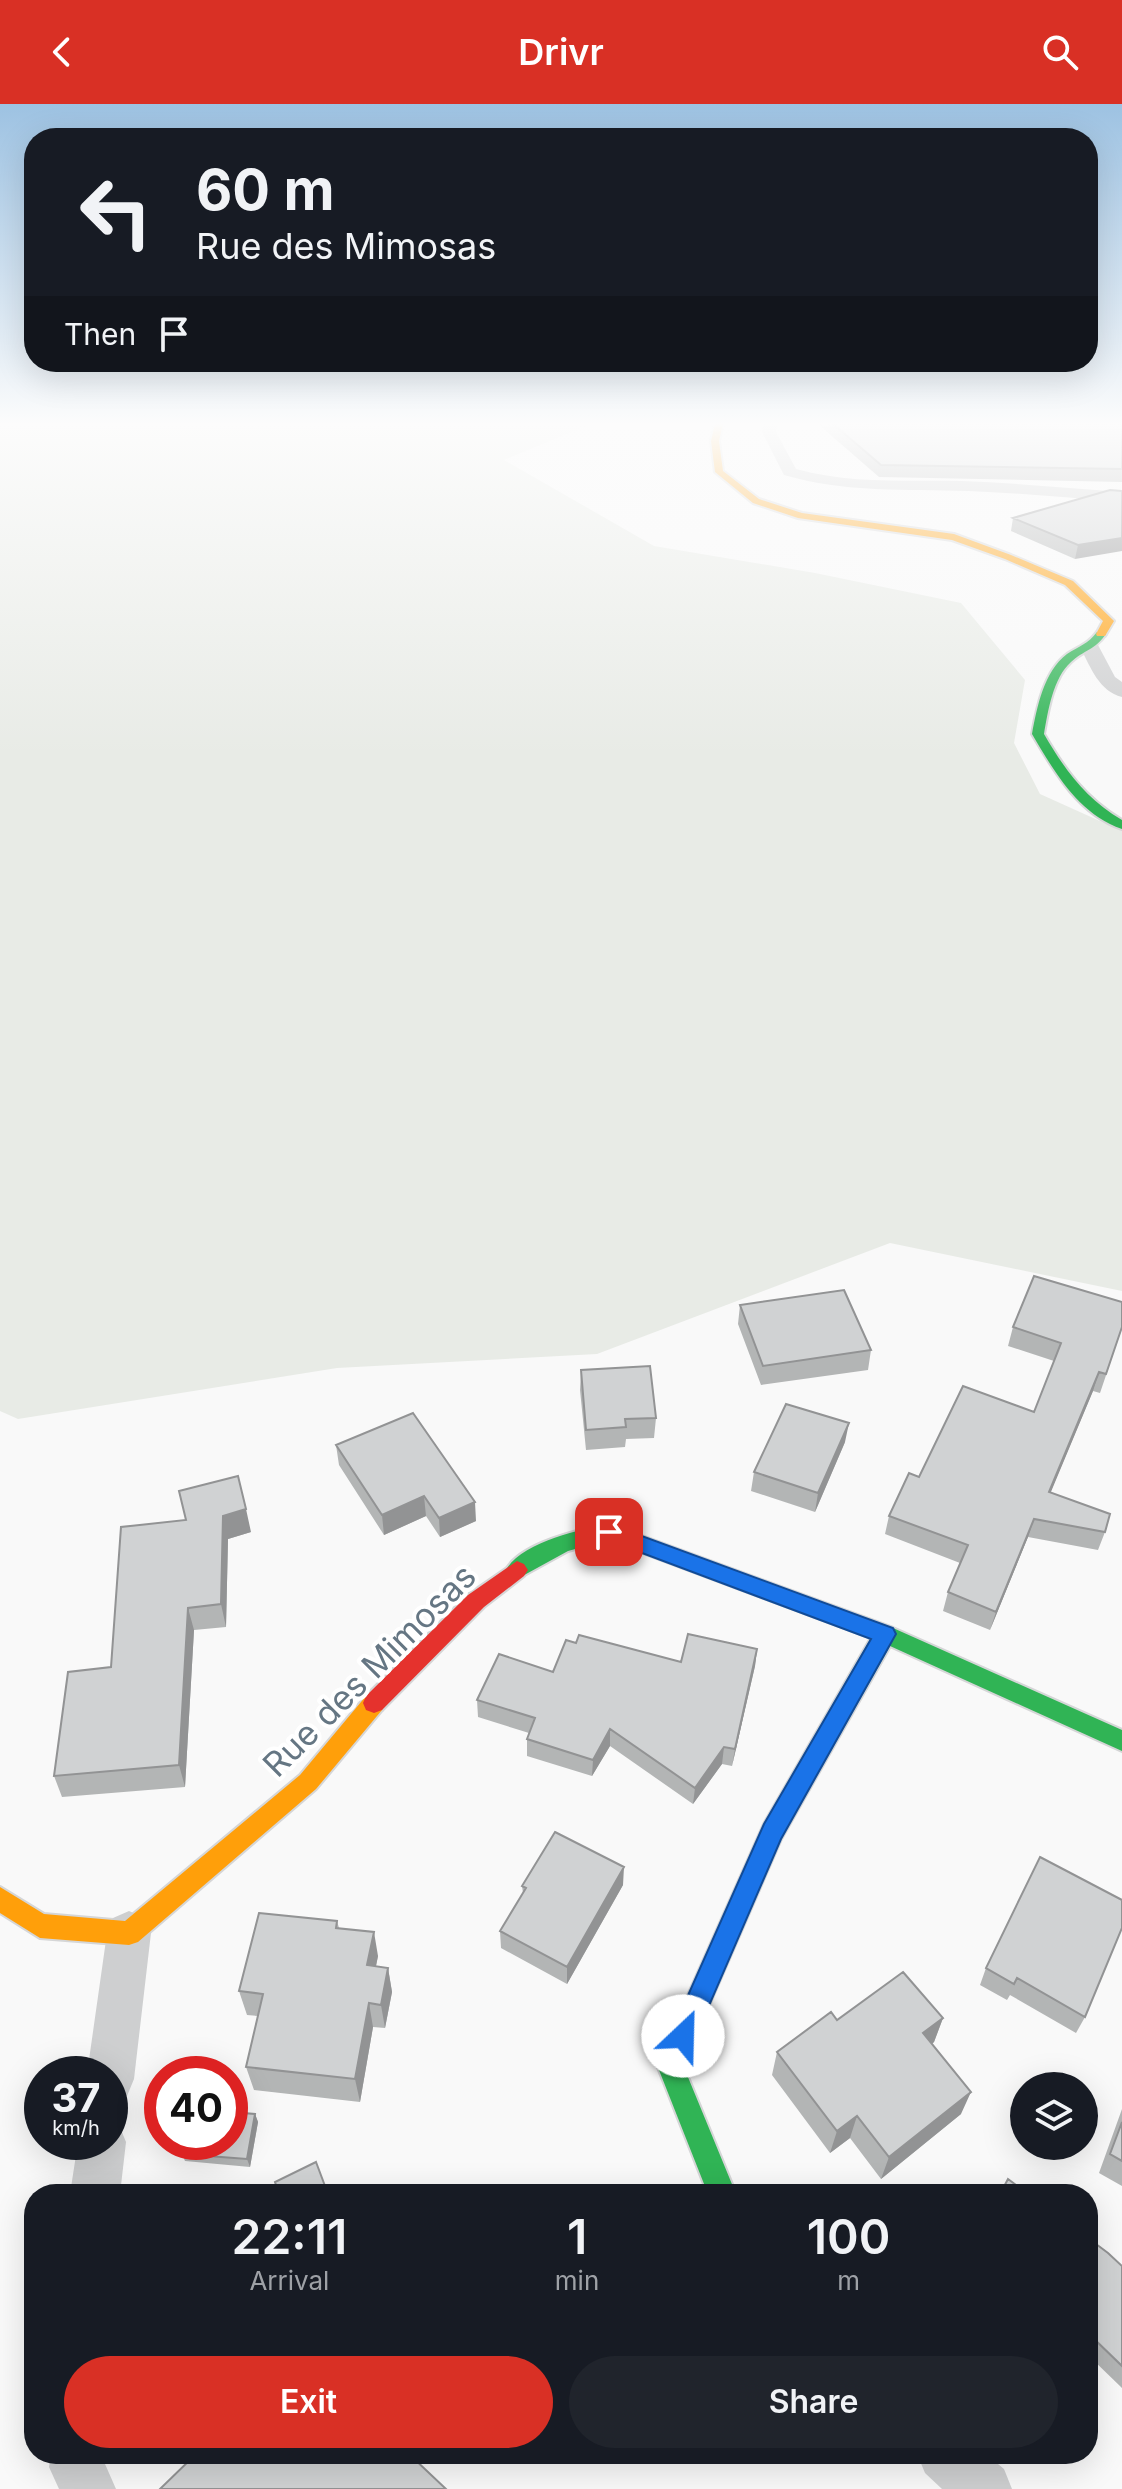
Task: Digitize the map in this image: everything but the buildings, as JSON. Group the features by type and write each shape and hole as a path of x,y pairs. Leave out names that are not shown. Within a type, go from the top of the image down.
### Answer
{"street":[{"path":"945,535 1069,583 1109,621 1091,649 1069,657 1045,696 1038,734 1067,785 1091,808 1122,825"},
{"path":"1091,649 1107,680 1122,691"},
{"name":"Rue des Mimosas","path":"129,1933 308,1782 364,1713 476,1601 539,1553 574,1538 609,1532 885,1634 1122,1741"},
{"path":"718,2184 670,2065 772,1832 885,1634"},
{"path":"0,1899 40,1926 129,1933 113,2056"},
{"path":"96,2184 100,2160"},
{"path":"77,2464 88,2489"},
{"path":"955,2464 984,2489"}],"shaded area":[{"path":"0,535 635,535 654,546 815,573 961,603 1025,680 1014,743 1040,794 1122,831 1122,1291 890,1243 597,1354 337,1368 18,1419 0,1411"}],"traffic: fast":[{"path":"1101,634 1089,647 1063,663 1048,692 1038,734 1081,797 1122,825"},
{"path":"517,1570 560,1545 609,1532 885,1634 1122,1741"},
{"path":"718,2184 670,2065 772,1832 885,1634"}],"traffic: slow":[{"path":"942,535 1008,557 1069,583 1109,621 1101,634"},
{"path":"0,1899 40,1926 129,1933 308,1782 374,1703"}],"traffic: jam":[{"path":"374,1703 476,1601 517,1570"}],"route":[{"path":"609,1532 885,1634 772,1832 683,2036"}]}
